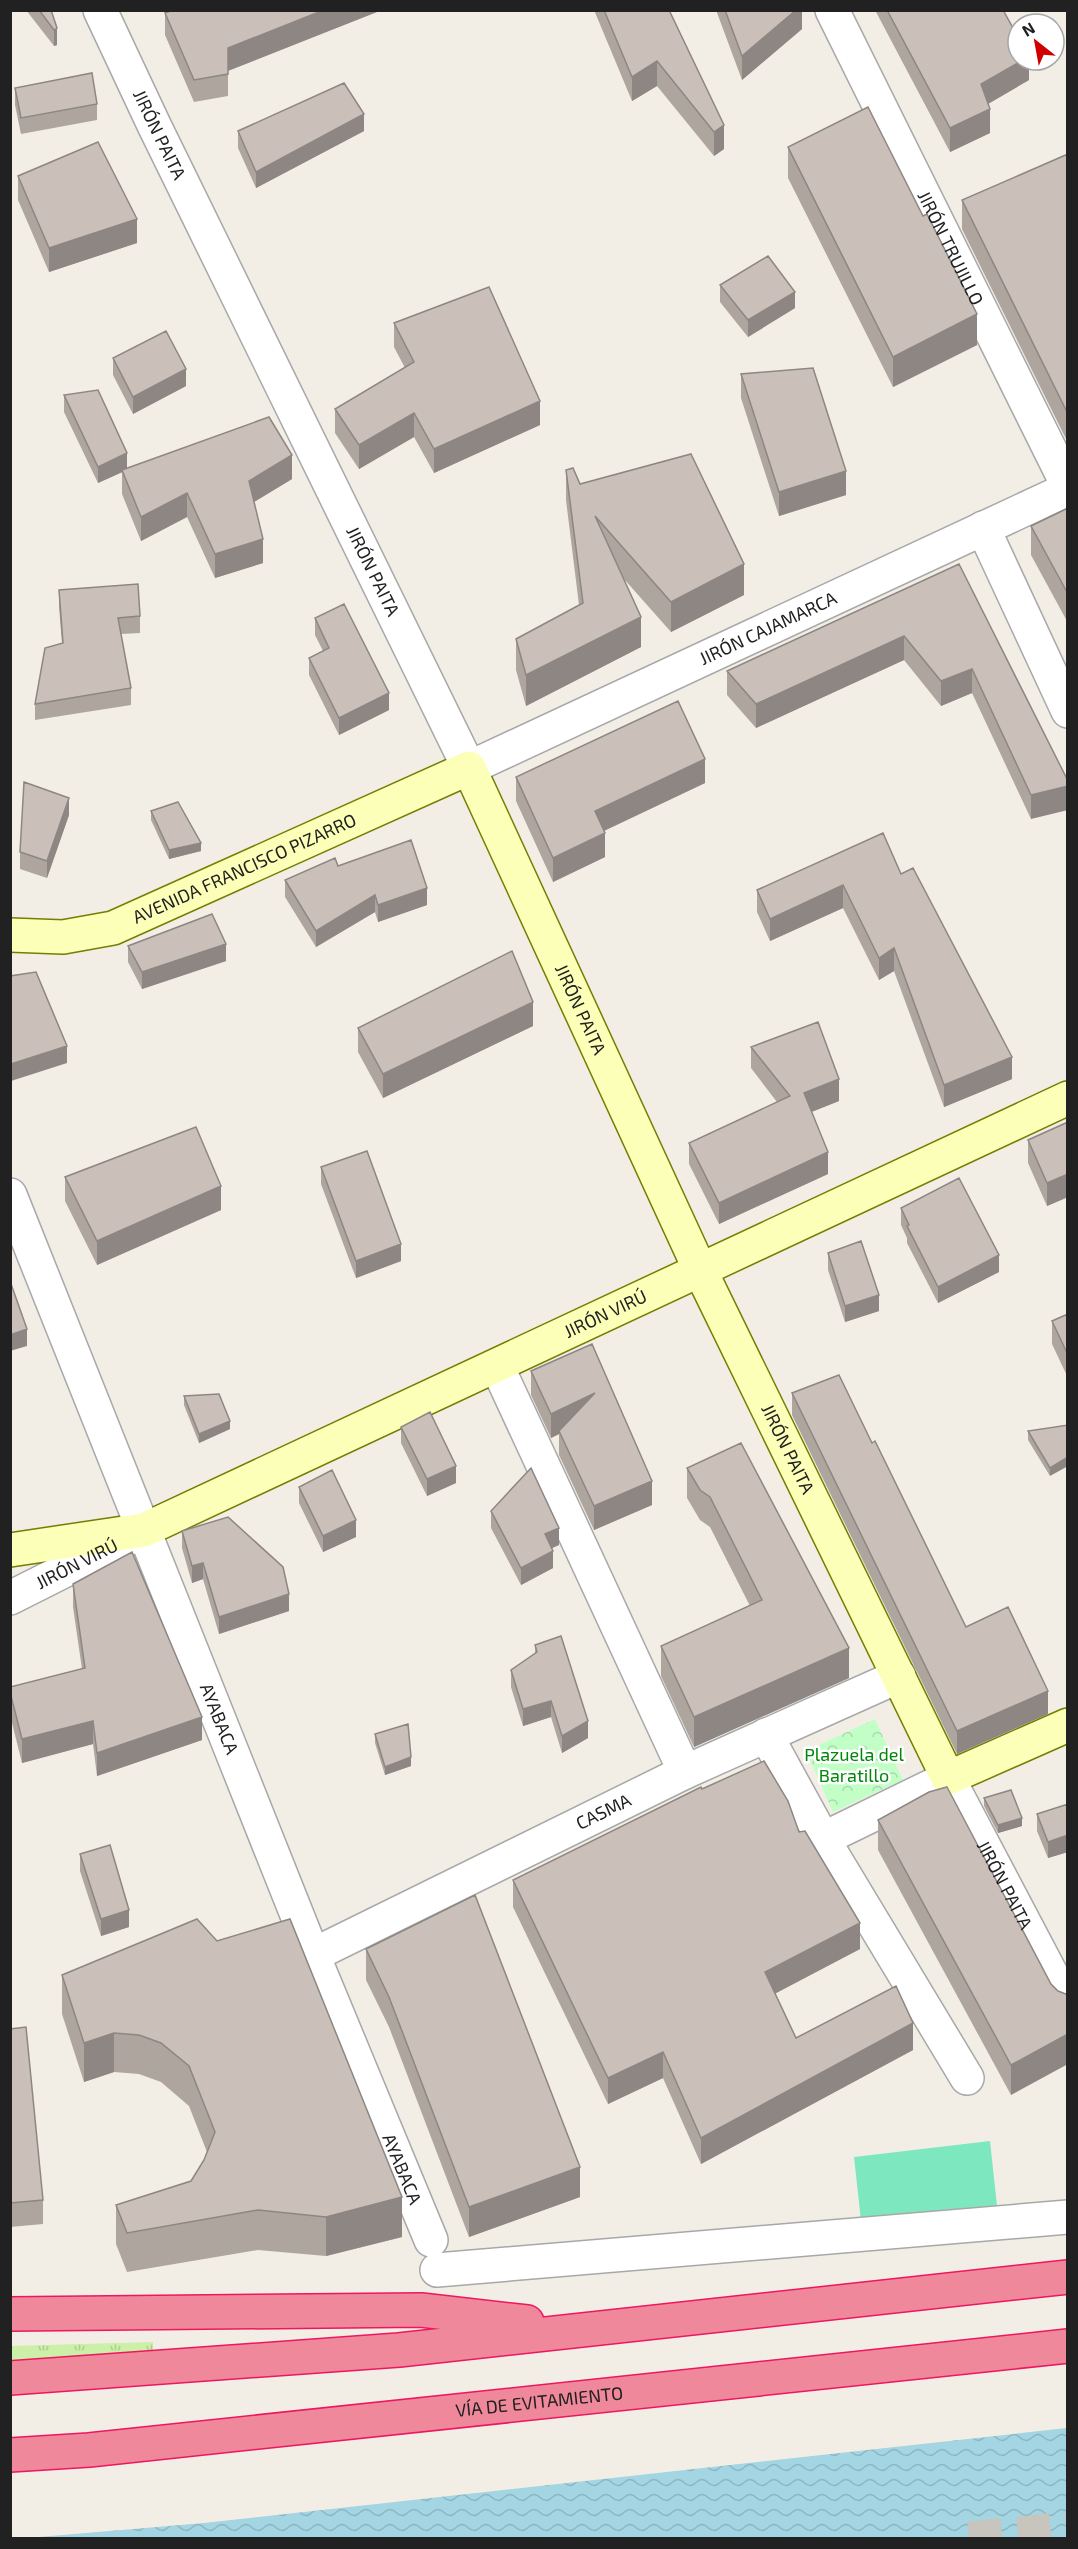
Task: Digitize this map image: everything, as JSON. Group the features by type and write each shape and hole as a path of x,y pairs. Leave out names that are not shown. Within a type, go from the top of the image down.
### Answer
{"highway":[{"path":"10,2378 399,2350 1068,2277"},
{"path":"10,2314 421,2310 585,2329"},
{"name":"VÍA DE EVITAMIENTO","path":"10,2455 89,2450 1068,2346"}],"main road":[{"name":"AVENIDA FRANCISCO PIZARRO","path":"10,935 63,937 113,928 469,768"},
{"name":"JIRÓN PAITA","path":"469,768 701,1272 948,1778"},
{"name":"JIRÓN VIRÚ","path":"10,1550 144,1530 701,1272 1068,1098"},
{"path":"948,1778 1068,1725"}],"street":[{"name":"JIRÓN PAITA","path":"100,10 164,146 469,768"},
{"name":"JIRÓN TRUJILLO","path":"832,10 1068,488"},
{"name":"JIRÓN CAJAMARCA","path":"469,768 1068,488"},
{"path":"983,528 1068,711"},
{"name":"AYABACA","path":"10,1195 434,2255 1068,2217"},
{"path":"497,1366 685,1772"},
{"name":"JIRÓN VIRÚ","path":"10,1598 144,1530"},
{"name":"CASMA","path":"313,1955 685,1772 899,1676"},
{"path":"766,1735 823,1839 967,2078"},
{"name":"JIRÓN PAITA","path":"948,1778 1067,2006"},
{"path":"823,1839 948,1778"}],"green space":[{"name":"Plazuela del Baratillo","path":"875,1719 903,1780 833,1812 806,1751"},
{"path":"990,2141 998,2215 862,2230 854,2157"},
{"path":"153,2342 153,2359 11,2361 10,2346"}],"water":[{"path":"1067,2428 1067,2538 27,2538 204,2523"}],"building":[{"path":"39,10 51,10 57,28 54,30"},
{"path":"173,10 324,10 228,48 228,74 194,80 165,13"},
{"path":"604,10 669,10 724,125 714,132 657,61 632,77"},
{"path":"725,10 796,10 742,56"},
{"path":"887,10 1003,10 1006,15 1006,70 981,84 990,109 950,128"},
{"path":"92,73 97,104 21,118 15,88"},
{"path":"344,83 364,114 256,172 238,131"},
{"path":"868,107 923,216 927,214 977,314 893,357 788,147"},
{"path":"98,142 137,219 49,248 18,176"},
{"path":"1068,154 1068,414 962,200"},
{"path":"768,256 795,292 748,320 720,285"},
{"path":"489,287 540,401 434,449 414,413 359,445 335,409 414,362 394,323"},
{"path":"166,331 186,369 133,397 113,358"},
{"path":"813,368 846,471 779,492 741,374"},
{"path":"98,390 127,453 98,467 64,395"},
{"path":"269,417 292,455 249,481 263,539 215,554 187,493 141,517 122,470"},
{"path":"691,454 744,564 671,602 595,516 641,617 526,675 516,639 583,603 566,470 573,468 580,484"},
{"path":"1068,508 1068,594 1031,526"},
{"path":"959,564 1068,781 1068,786 1031,795 972,669 941,681 904,636 756,704 727,671"},
{"path":"138,584 140,616 118,618 131,688 35,704 45,648 63,643 59,590"},
{"path":"344,604 389,693 339,718 309,658 329,648 315,618"},
{"path":"678,701 705,759 595,811 605,833 553,858 516,777"},
{"path":"24,782 69,798 47,861 20,852"},
{"path":"178,802 201,843 169,850 151,811"},
{"path":"883,833 901,874 913,868 1012,1057 944,1085 894,948 879,958 843,885 770,919 757,890"},
{"path":"411,840 427,888 378,905 375,895 316,931 285,880 335,858 338,866"},
{"path":"212,914 226,944 142,972 128,946"},
{"path":"512,951 533,1002 383,1074 358,1028"},
{"path":"36,972 67,1046 11,1064 10,976"},
{"path":"818,1022 839,1079 804,1093 828,1152 719,1203 689,1143 790,1096 751,1047"},
{"path":"1068,1122 1068,1174 1047,1183 1028,1140"},
{"path":"196,1127 221,1186 97,1241 65,1177"},
{"path":"367,1151 401,1244 356,1261 321,1167"},
{"path":"959,1178 999,1255 938,1287 907,1226 909,1225 901,1208"},
{"path":"861,1241 879,1295 845,1306 828,1253"},
{"path":"10,1281 27,1329 10,1335"},
{"path":"1068,1314 1068,1355 1052,1321"},
{"path":"592,1344 652,1481 594,1506 559,1431 595,1393 551,1414 531,1371"},
{"path":"839,1375 872,1443 875,1441 966,1627 1008,1607 1048,1691 957,1731 792,1393"},
{"path":"219,1394 230,1421 199,1434 184,1396"},
{"path":"430,1412 456,1466 427,1479 401,1427"},
{"path":"1068,1425 1068,1457 1050,1468 1028,1431"},
{"path":"741,1443 849,1648 694,1717 661,1646 762,1600 710,1497 700,1490 687,1468"},
{"path":"531,1468 559,1528 545,1534 553,1551 521,1568 491,1511"},
{"path":"332,1470 356,1520 323,1536 299,1487"},
{"path":"228,1517 283,1567 289,1594 219,1617 203,1563 192,1566 182,1531"},
{"path":"132,1552 202,1717 97,1753 93,1721 22,1739 10,1687 85,1668 73,1584"},
{"path":"561,1636 588,1721 562,1736 551,1701 523,1709 511,1670 537,1652 535,1645"},
{"path":"408,1724 411,1757 385,1767 375,1734"},
{"path":"764,1761 788,1801 799,1832 805,1831 860,1923 765,1972 796,2038 896,1986 913,2023 701,2138 663,2052 608,2078 513,1880 701,1787 702,1789"},
{"path":"947,1787 1051,1984 1068,1997 1068,2034 1011,2065 878,1820 929,1792"},
{"path":"1011,1790 1022,1818 998,1825 984,1798"},
{"path":"1068,1804 1068,1835 1048,1842 1037,1814"},
{"path":"110,1845 129,1910 101,1919 80,1854"},
{"path":"475,1895 580,2167 469,2207 389,1997 366,1949"},
{"path":"197,1919 217,1941 290,1919 402,2197 326,2217 258,2210 127,2233 116,2205 191,2181 204,2160 215,2132 189,2066 161,2043 139,2035 114,2033 84,2043 62,1975"},
{"path":"26,2027 43,2200 10,2203 10,2029"}],"tunnel":[{"path":"969,2538 1068,2528"}]}
